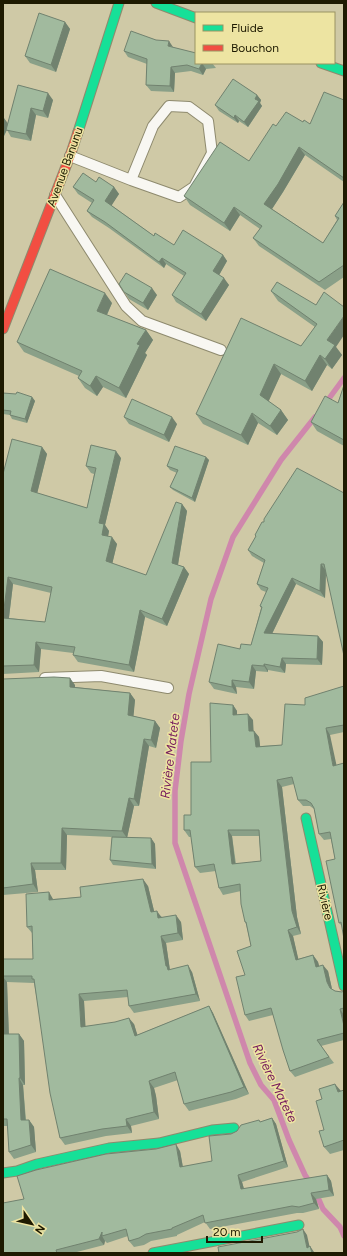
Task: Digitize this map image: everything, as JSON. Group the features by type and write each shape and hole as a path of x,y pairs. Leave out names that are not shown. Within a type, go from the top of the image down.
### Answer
{"street":[{"name":"Avenue Banunu","path":"3,329 70,156 119,3"},
{"path":"156,3 195,18"},
{"path":"324,64 344,72"},
{"name":"Rivière","path":"306,818 344,986"},
{"path":"3,1174 37,1164 109,1148 160,1143 212,1130 234,1128"},
{"path":"153,1253 299,1225"}],"lane":[{"path":"70,156 131,180 178,197 194,187 212,153 208,121 189,107 169,106 152,126 131,180"},
{"path":"55,195 126,306 134,314 142,321 221,350"},
{"path":"33,678 101,676 168,688"}],"building":[{"path":"39,13 65,22 51,65 25,56"},
{"path":"131,31 156,40 169,41 168,46 195,53 195,64 202,64 199,69 187,65 171,67 170,86 146,85 147,59 124,51"},
{"path":"233,79 257,95 255,99 259,101 244,122 235,115 234,118 215,105"},
{"path":"18,85 48,93 43,111 31,108 26,134 6,130"},
{"path":"324,92 344,100 344,178 299,147 278,184 264,204 323,243 339,218 335,216 344,202 344,265 319,282 253,238 262,226 234,207 224,223 184,196 220,142 249,161 273,124 276,126 286,112 303,122 304,120 310,124"},
{"path":"83,173 96,182 99,177 114,187 105,201 154,236 155,233 174,245 183,230 223,255 213,271 224,278 201,314 172,295 186,273 162,258 159,262 105,222 87,211 94,200 73,187"},
{"path":"50,269 105,293 97,311 146,330 137,344 140,345 119,388 96,376 90,386 78,378 82,371 17,342"},
{"path":"126,273 152,288 143,303 124,292 119,284"},
{"path":"277,282 316,305 324,292 344,307 344,316 327,340 335,345 325,359 320,355 305,381 274,364 260,395 281,410 270,426 252,413 241,435 196,414 241,318 301,346 317,324 271,291"},
{"path":"344,385 344,440 311,422 325,396 338,403"},
{"path":"17,392 32,397 25,419 10,415 11,411 3,410 3,393 16,394"},
{"path":"132,399 172,417 164,435 124,417"},
{"path":"12,439 42,447 31,491 87,508 96,468 86,466 91,445 116,451 99,523 104,524 102,535 112,537 106,561 146,575 176,502 182,504 172,563 184,567 162,619 140,610 129,665 73,655 75,647 36,642 34,665 3,666 3,618 45,622 52,587 8,577 3,617 3,474"},
{"path":"175,446 206,457 192,498 170,487 178,470 167,466"},
{"path":"297,468 344,493 344,656 324,564 321,564 320,591 292,578 264,633 318,636 317,659 282,658 280,667 264,664 264,666 252,665 249,682 232,680 232,687 209,682 218,644 240,649 241,644 251,645 262,607 260,606 268,588 257,584 265,560 248,550 262,522 264,522 264,519"},
{"path":"54,677 70,678 70,687 130,693 128,715 155,721 151,740 144,739 134,799 129,798 122,831 62,828 61,863 31,863 33,884 3,888 3,679"},
{"path":"344,686 344,725 326,728 333,766 344,763 344,939 341,922 339,923 326,861 335,859 330,832 319,834 314,808 311,803 306,800 298,800 292,777 277,780 292,911 297,927 288,930 296,960 313,955 316,967 323,965 330,988 335,991 344,991 344,1008 340,1009 344,1033 317,1040 329,1057 290,1071 271,1008 245,1015 236,977 245,975 237,951 251,946 241,904 240,884 219,888 214,864 195,867 190,830 184,830 184,815 191,815 191,762 211,762 210,703 233,705 233,715 248,714 249,731 254,731 256,747 282,745 285,704 305,705 305,698","holes":["228,830 259,830 261,861 232,864"]},
{"path":"112,837 151,838 152,864 110,860"},
{"path":"143,879 151,912 157,911 158,918 176,915 178,933 161,936 166,966 168,970 188,965 196,994 129,1006 127,990 79,994 81,1027 115,1022 129,1018 135,1036 209,1006 244,1087 231,1092 184,1104 175,1072 149,1081 154,1112 126,1119 127,1126 102,1129 60,1138 50,1093 34,979 32,979 32,976 3,976 3,959 33,959 32,926 27,927 26,894 49,892 49,900 81,897 80,887"},
{"path":"3,1007 4,1034 19,1034 21,1120 29,1120 31,1145 9,1152 7,1119 3,1119"},
{"path":"335,1084 338,1092 344,1090 344,1140 324,1147 319,1131 324,1130 316,1101 322,1099 319,1089"},
{"path":"272,1118 284,1161 238,1175 241,1189 327,1175 329,1190 311,1193 314,1203 299,1207 292,1206 205,1223 203,1215 172,1229 146,1234 129,1241 126,1229 102,1236 102,1232 99,1239 56,1250 57,1253 3,1253 3,1203 24,1199 17,1176 36,1170 106,1154 156,1149 176,1144 180,1167 212,1161 209,1136 231,1134 237,1131 241,1125 259,1120 260,1122"},
{"path":"303,1229 307,1248 310,1246 312,1253 219,1253 218,1247 297,1232"}],"waterway":[{"name":"Rivière Matete","path":"325,404 344,378"},
{"name":"Rivière Matete","path":"311,1184 305,1175 289,1140 274,1100 261,1085 250,1063 175,843 175,791 181,741 189,694 211,599 233,537 281,460 315,417"},
{"name":"Rivière Matete","path":"316,1193 323,1209 340,1227 344,1236"}],"traffic: fast":[{"path":"78,132 119,3"},
{"path":"156,3 195,18"},
{"path":"324,64 344,71"},
{"path":"306,818 344,986"},
{"path":"3,1173 17,1171 37,1164 109,1148 159,1143 212,1130 234,1128"},
{"path":"153,1253 299,1225"}],"traffic: jam":[{"path":"3,329 78,132"}]}
